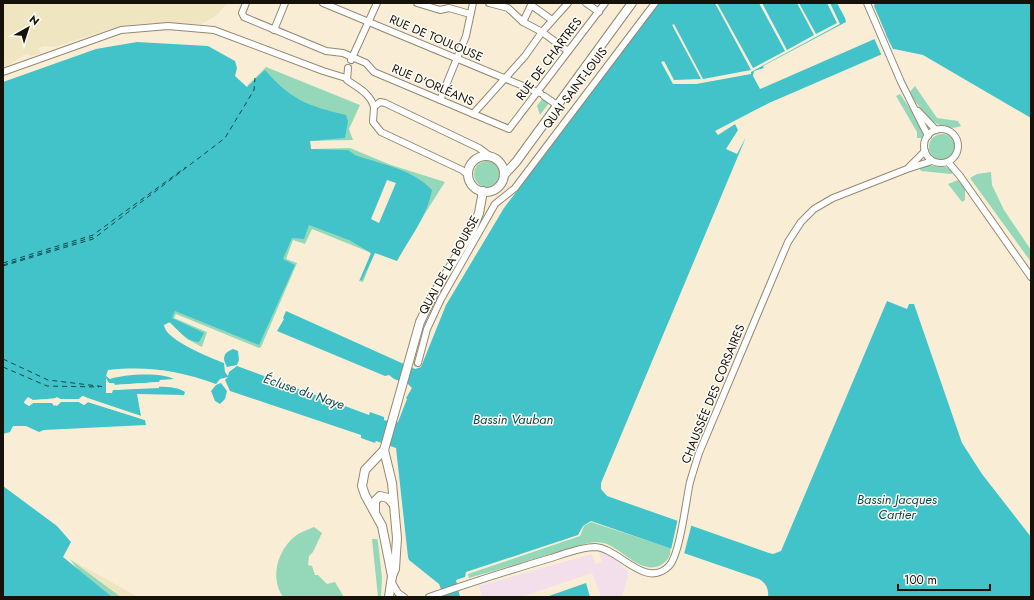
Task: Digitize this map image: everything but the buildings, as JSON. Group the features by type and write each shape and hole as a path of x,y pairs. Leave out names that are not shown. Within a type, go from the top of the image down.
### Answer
{"main road":[{"name":"QUAI SAINT-LOUIS","path":"504,174 513,164 632,3"},
{"path":"500,163 504,174 497,188 489,191 483,191 473,186 468,175 470,166 475,160 483,156 491,157 500,163 513,164"},
{"path":"389,597 392,579 396,569 398,551 392,484 384,454 408,362 426,310 472,231 479,213 483,191"},
{"path":"384,454 376,458 365,470 362,486 385,537 392,579"},
{"path":"375,512 374,503 380,496 388,498 394,506"}],"street":[{"name":"RUE D'ORLÉANS","path":"246,3 242,14 244,17 326,51 343,53 352,59 366,64 374,72 509,129"},
{"path":"274,30 286,3"},
{"name":"RUE DE TOULOUSE","path":"323,3 541,94 557,105"},
{"path":"352,59 378,3"},
{"path":"417,3 440,10 449,8 470,14"},
{"path":"440,100 466,36 473,3"},
{"path":"489,3 509,5 524,22 542,32 568,52"},
{"path":"586,3 598,12"},
{"name":"RUE DE CHARTRES","path":"509,129 541,94 568,52 605,3"},
{"name":"QUAI SAINT-LOUIS","path":"515,188 655,3"},
{"path":"867,3 889,54 928,136"},
{"path":"524,22 532,4 552,20"},
{"path":"473,114 526,56 542,32 566,4"},
{"path":"468,24 475,26"},
{"path":"3,72 121,30 168,26 214,30 323,71 346,78 367,94 371,99 374,107 373,122 381,132 462,170 468,175"},
{"path":"346,78 348,68"},
{"path":"374,107 380,102 385,102 479,148 491,157"},
{"path":"915,108 936,130 947,131 957,140 956,154 948,162 940,163 932,161 925,151 925,142 928,136 936,130"},
{"name":"CHAUSSÉE DES CORSAIRES","path":"907,169 925,151"},
{"name":"CHAUSSÉE DES CORSAIRES","path":"429,597 495,574 590,548 599,548 611,552 638,570 653,573 660,572 668,567 676,553 690,482 699,453 779,263 794,231 807,215 828,201 907,169 932,161"},
{"path":"948,162 960,176 1031,277"},
{"name":"QUAI DE LA BOURSE","path":"418,362 427,329 441,299 496,204 515,188"},
{"path":"392,579 398,593 404,597"}],"shaded area":[{"path":"599,552 610,556 627,570 628,575 622,597 601,597 592,573 521,597 482,597 479,586 592,554 595,564 602,562"}],"green space":[{"path":"266,67 360,105 349,129 353,140 310,141 311,149 350,148 391,165 445,182 396,259 375,252 363,282 359,281 371,254 369,252 312,229 305,244 293,240 286,259 297,263 261,347 259,348 176,314 174,318 207,332 202,347 187,339 170,323 163,319 306,151 247,86"},
{"path":"915,86 937,118 958,121 961,126 952,128 944,127 930,119 909,93"},
{"path":"900,94 924,129 923,138 917,138 917,132 896,96"},
{"path":"542,99 549,103 540,115 537,106"},
{"path":"942,134 951,138 955,147 951,156 942,160 933,156 929,147 933,138"},
{"path":"487,161 496,165 500,174 496,183 487,187 478,183 474,174 478,165"},
{"path":"925,165 946,167 954,172 951,174 921,171 919,167"},
{"path":"991,172 992,185 1004,210 1031,250 1031,262 970,178 977,174"},
{"path":"958,180 965,189 965,200 962,202 948,184"},
{"path":"591,522 670,548 669,557 665,562 658,566 643,566 607,544 588,543 469,578 468,574 580,536 584,526"},
{"path":"314,527 322,533 313,552 309,556 308,565 312,566 315,575 318,575 327,584 335,582 344,597 283,597 279,590 276,574 277,566 283,550 294,537 301,532"},
{"path":"372,539 377,539 378,542 382,578 381,597 378,597"},
{"path":"70,559 121,597 98,597"}],"sand":[{"path":"3,3 227,3 217,15 202,24 150,23 110,29 54,47 44,46 38,48 41,53 32,56 27,54 24,55 3,68"},
{"path":"70,559 138,597 121,597"}],"water":[{"path":"659,3 837,3 846,22 763,66 764,68 754,71 753,76 760,89 886,34 874,6 875,3 1031,3 1031,118 923,55 894,49 769,103 715,131 718,135 735,124 738,130 726,149 737,154 746,137 601,483 601,489 607,496 769,553 773,554 781,551 887,301 907,309 909,304 914,304 962,443 982,474 1031,537 1031,597 768,597 768,591 764,582 759,579 591,521 583,526 578,535 466,572 465,577 456,580 460,597 444,597 439,584 409,560 408,557 396,448 376,441 375,443 361,438 361,435 230,391 225,380 228,377 220,379 216,384 188,375 162,370 108,370 106,376 110,379 142,374 160,375 174,379 160,380 159,382 114,385 109,383 106,379 106,392 113,390 171,387 185,392 184,395 137,394 141,416 88,399 84,396 79,399 59,398 32,400 27,398 24,403 29,406 33,403 52,403 54,406 61,402 79,402 84,405 88,402 145,420 146,425 44,430 39,432 26,426 13,426 10,432 3,434 3,82 96,49 137,42 208,46 235,61 237,68 235,76 247,87 265,70 283,88 301,100 311,105 346,115 348,121 345,138 310,141 311,149 348,150 355,155 406,172 424,183 432,190 430,200 418,227 397,261 375,253 362,280 360,280 371,253 349,240 309,225 304,239 292,238 283,259 295,265 259,345 175,311 172,318 204,333 199,342 187,338 170,322 164,325 166,331 172,337 200,353 224,363 225,372 228,376 229,372 237,366 369,415 370,412 384,417 384,420 395,423 398,422 407,399 406,398 412,388 408,384 394,379 389,375 385,376 277,331 284,319 283,318 286,311 415,369 421,367 446,305 504,208"},
{"path":"233,349 238,351 239,360 237,365 227,367 224,361 224,356 227,352"},
{"path":"221,383 227,391 225,399 220,404 215,401 211,391 216,385"},
{"path":"3,486 57,526 71,542 63,557 112,597 3,597"},
{"path":"586,583 590,597 546,597"}],"pier":[{"path":"715,3 717,3 753,68 785,51 759,3 762,3 787,50 814,35 797,3 799,3 816,34 837,23 827,3 830,3 840,24 751,72 751,74 696,84 673,84 661,62 664,61 674,80 701,79 672,25 674,24 703,79 751,70"},
{"path":"885,33 894,51 882,56 874,38"},
{"path":"767,106 717,134 717,131"},
{"path":"387,180 396,183 379,223 371,219"},
{"path":"106,378 109,383 114,383 115,385 159,382 159,384 114,387 108,385 108,391 113,388 159,386 159,388 113,390 112,393 106,393"},
{"path":"82,396 141,416 145,420 88,402 84,405 79,402 61,402 57,406 52,403 33,403 29,406 24,402 28,397 33,400 52,400 57,397 60,399 79,399"},
{"path":"678,518 692,523 684,554 671,550"}],"ferry route":[{"path":"3,266 93,239 225,138 254,90 255,78"},
{"path":"3,263 93,235 186,167"},
{"path":"3,265 93,237"},
{"path":"3,359 48,380 106,387"},
{"path":"3,367 47,386 99,387"}],"water label":[{"name":"Écluse du Naye","path":"304,391"},
{"name":"Bassin Vauban","path":"513,419"},
{"name":"Bassin Jacques Cartier","path":"897,506"}]}
